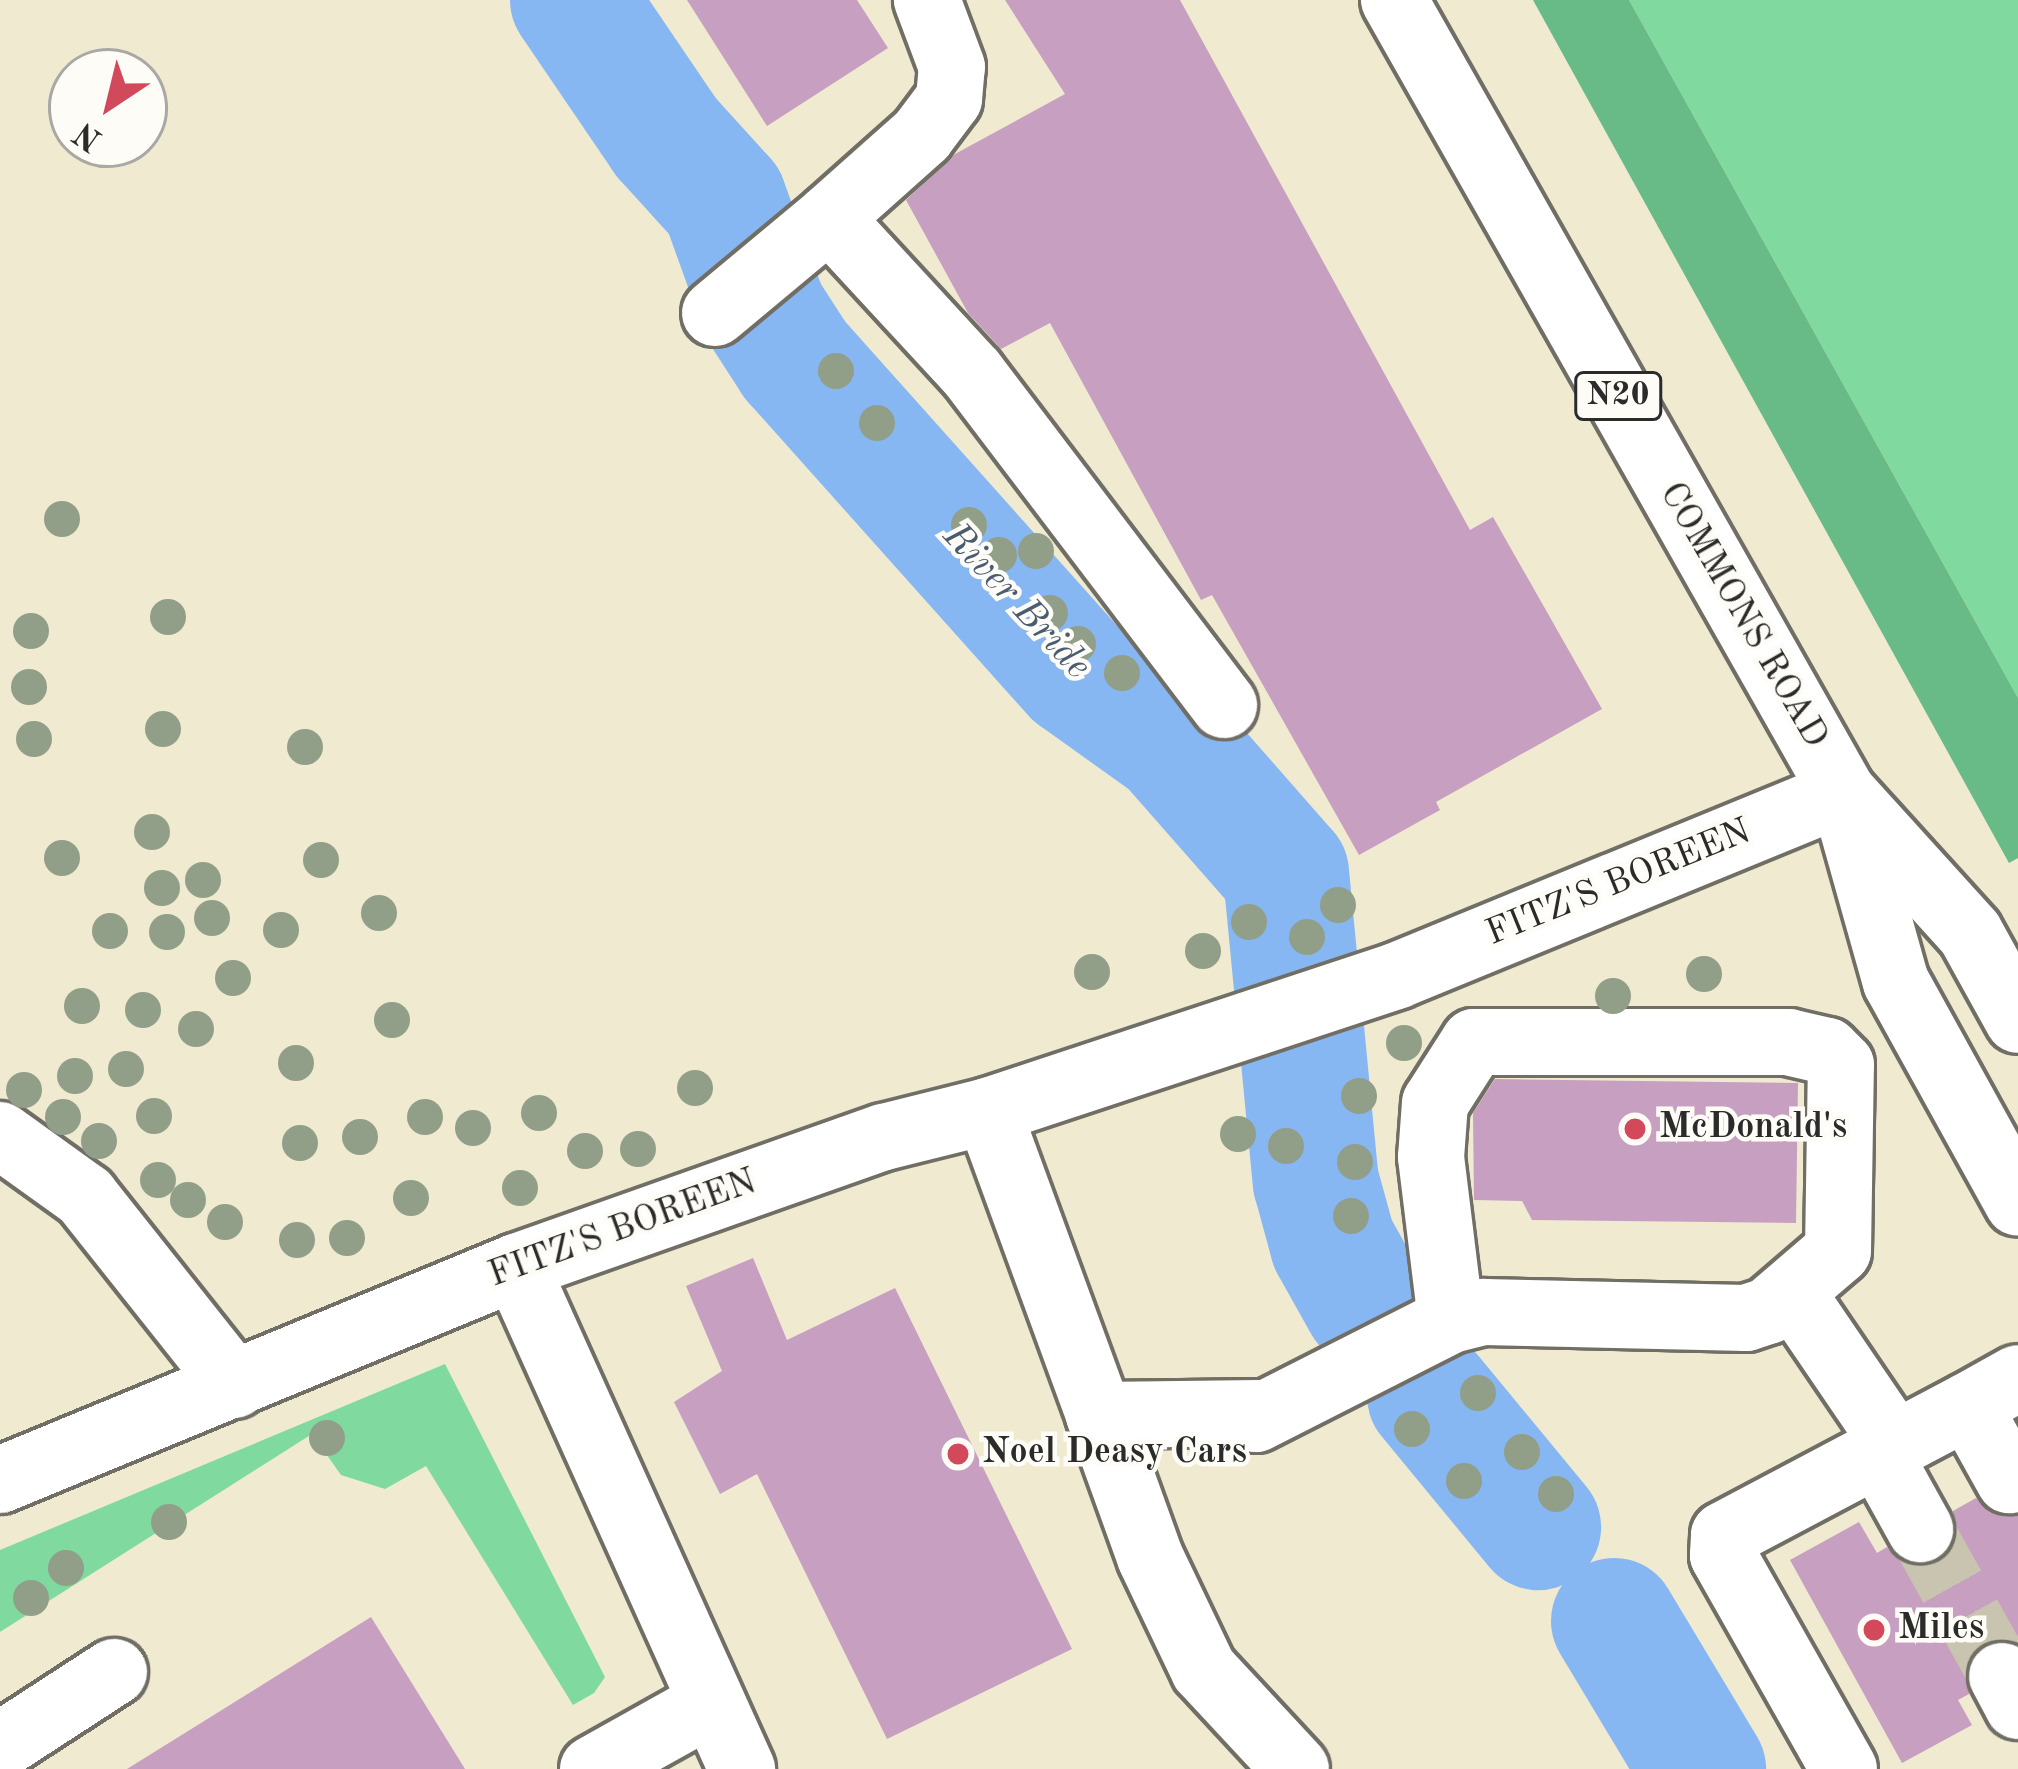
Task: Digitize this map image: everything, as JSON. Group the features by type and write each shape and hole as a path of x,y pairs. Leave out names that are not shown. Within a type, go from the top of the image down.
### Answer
{"main road":[{"path":"715,313 922,135 949,99 952,67 927,0"},
{"name":"COMMONS ROAD","path":"1394,0 1843,793 1970,933 2018,1020"},
{"path":"812,232 973,373 1224,705"},
{"name":"COMMONS ROAD","path":"1843,793 1896,982 2018,1203"},
{"name":"FITZ'S BOREEN","path":"0,1480 516,1267 884,1137 988,1111 1396,976 1843,793"},
{"path":"1100,1415 1260,1413 1256,1419 1451,1320 1518,1310 1746,1318 1792,1293 1838,1251 1844,1087 1835,1056 1789,1042 1474,1042 1442,1087 1433,1121 1451,1320"},
{"path":"988,1111 1150,1557 1204,1670 1296,1769"},
{"path":"0,1135 85,1196 235,1384"},
{"path":"516,1267 742,1769"},
{"path":"1792,1293 1887,1451 1920,1529"},
{"path":"1844,1769 1723,1555 1724,1535 1993,1392 2008,1480"},
{"path":"0,1746 114,1672"},
{"path":"592,1769 711,1703"}],"green space":[{"path":"1533,0 1629,0 2018,698 2018,858 2009,863"},
{"path":"1629,0 2018,0 2018,698 1813,330"},
{"path":"445,1364 605,1677 594,1693 573,1705 426,1466 385,1489 341,1475 312,1434 0,1632 0,1550"}],"building":[{"path":"687,0 857,0 888,48 767,126"},
{"path":"1005,0 1180,0 1470,530 1493,517 1602,709 1436,802 1440,810 1359,855 1212,595 1201,600 1050,323 1001,349 968,313 906,200 955,154 1065,94"},
{"name":"McDonald's","path":"1495,1079 1798,1083 1796,1223 1532,1220 1522,1201 1474,1200 1473,1113"},
{"path":"753,1258 787,1340 895,1288 1072,1649 887,1739 757,1474 720,1494 674,1402 722,1371 686,1286"},
{"path":"1976,1498 1991,1513 2018,1515 2018,1643 1985,1642 1971,1655 1969,1694 1958,1700 1972,1725 1902,1763 1790,1560 1859,1522 1877,1553 1887,1547 1902,1562 1937,1562 1953,1547 1953,1511"},
{"path":"371,1617 465,1769 127,1769"}],"waterway":[{"name":"River Bride","path":"573,0 666,137 724,201 764,312 795,360 1076,674 1171,742 1286,873 1316,1182 1333,1244 1366,1303"},
{"name":"River Bride","path":"1430,1396 1538,1527"},
{"name":"River Bride","path":"1614,1621 1703,1769"}],"tunnel":[{"path":"1920,1529 2002,1676"}],"place":[{"name":"McDonald's","path":"1635,1129"},
{"name":"Noel Deasy Cars","path":"958,1454"},
{"name":"Miles","path":"1874,1630"}]}
